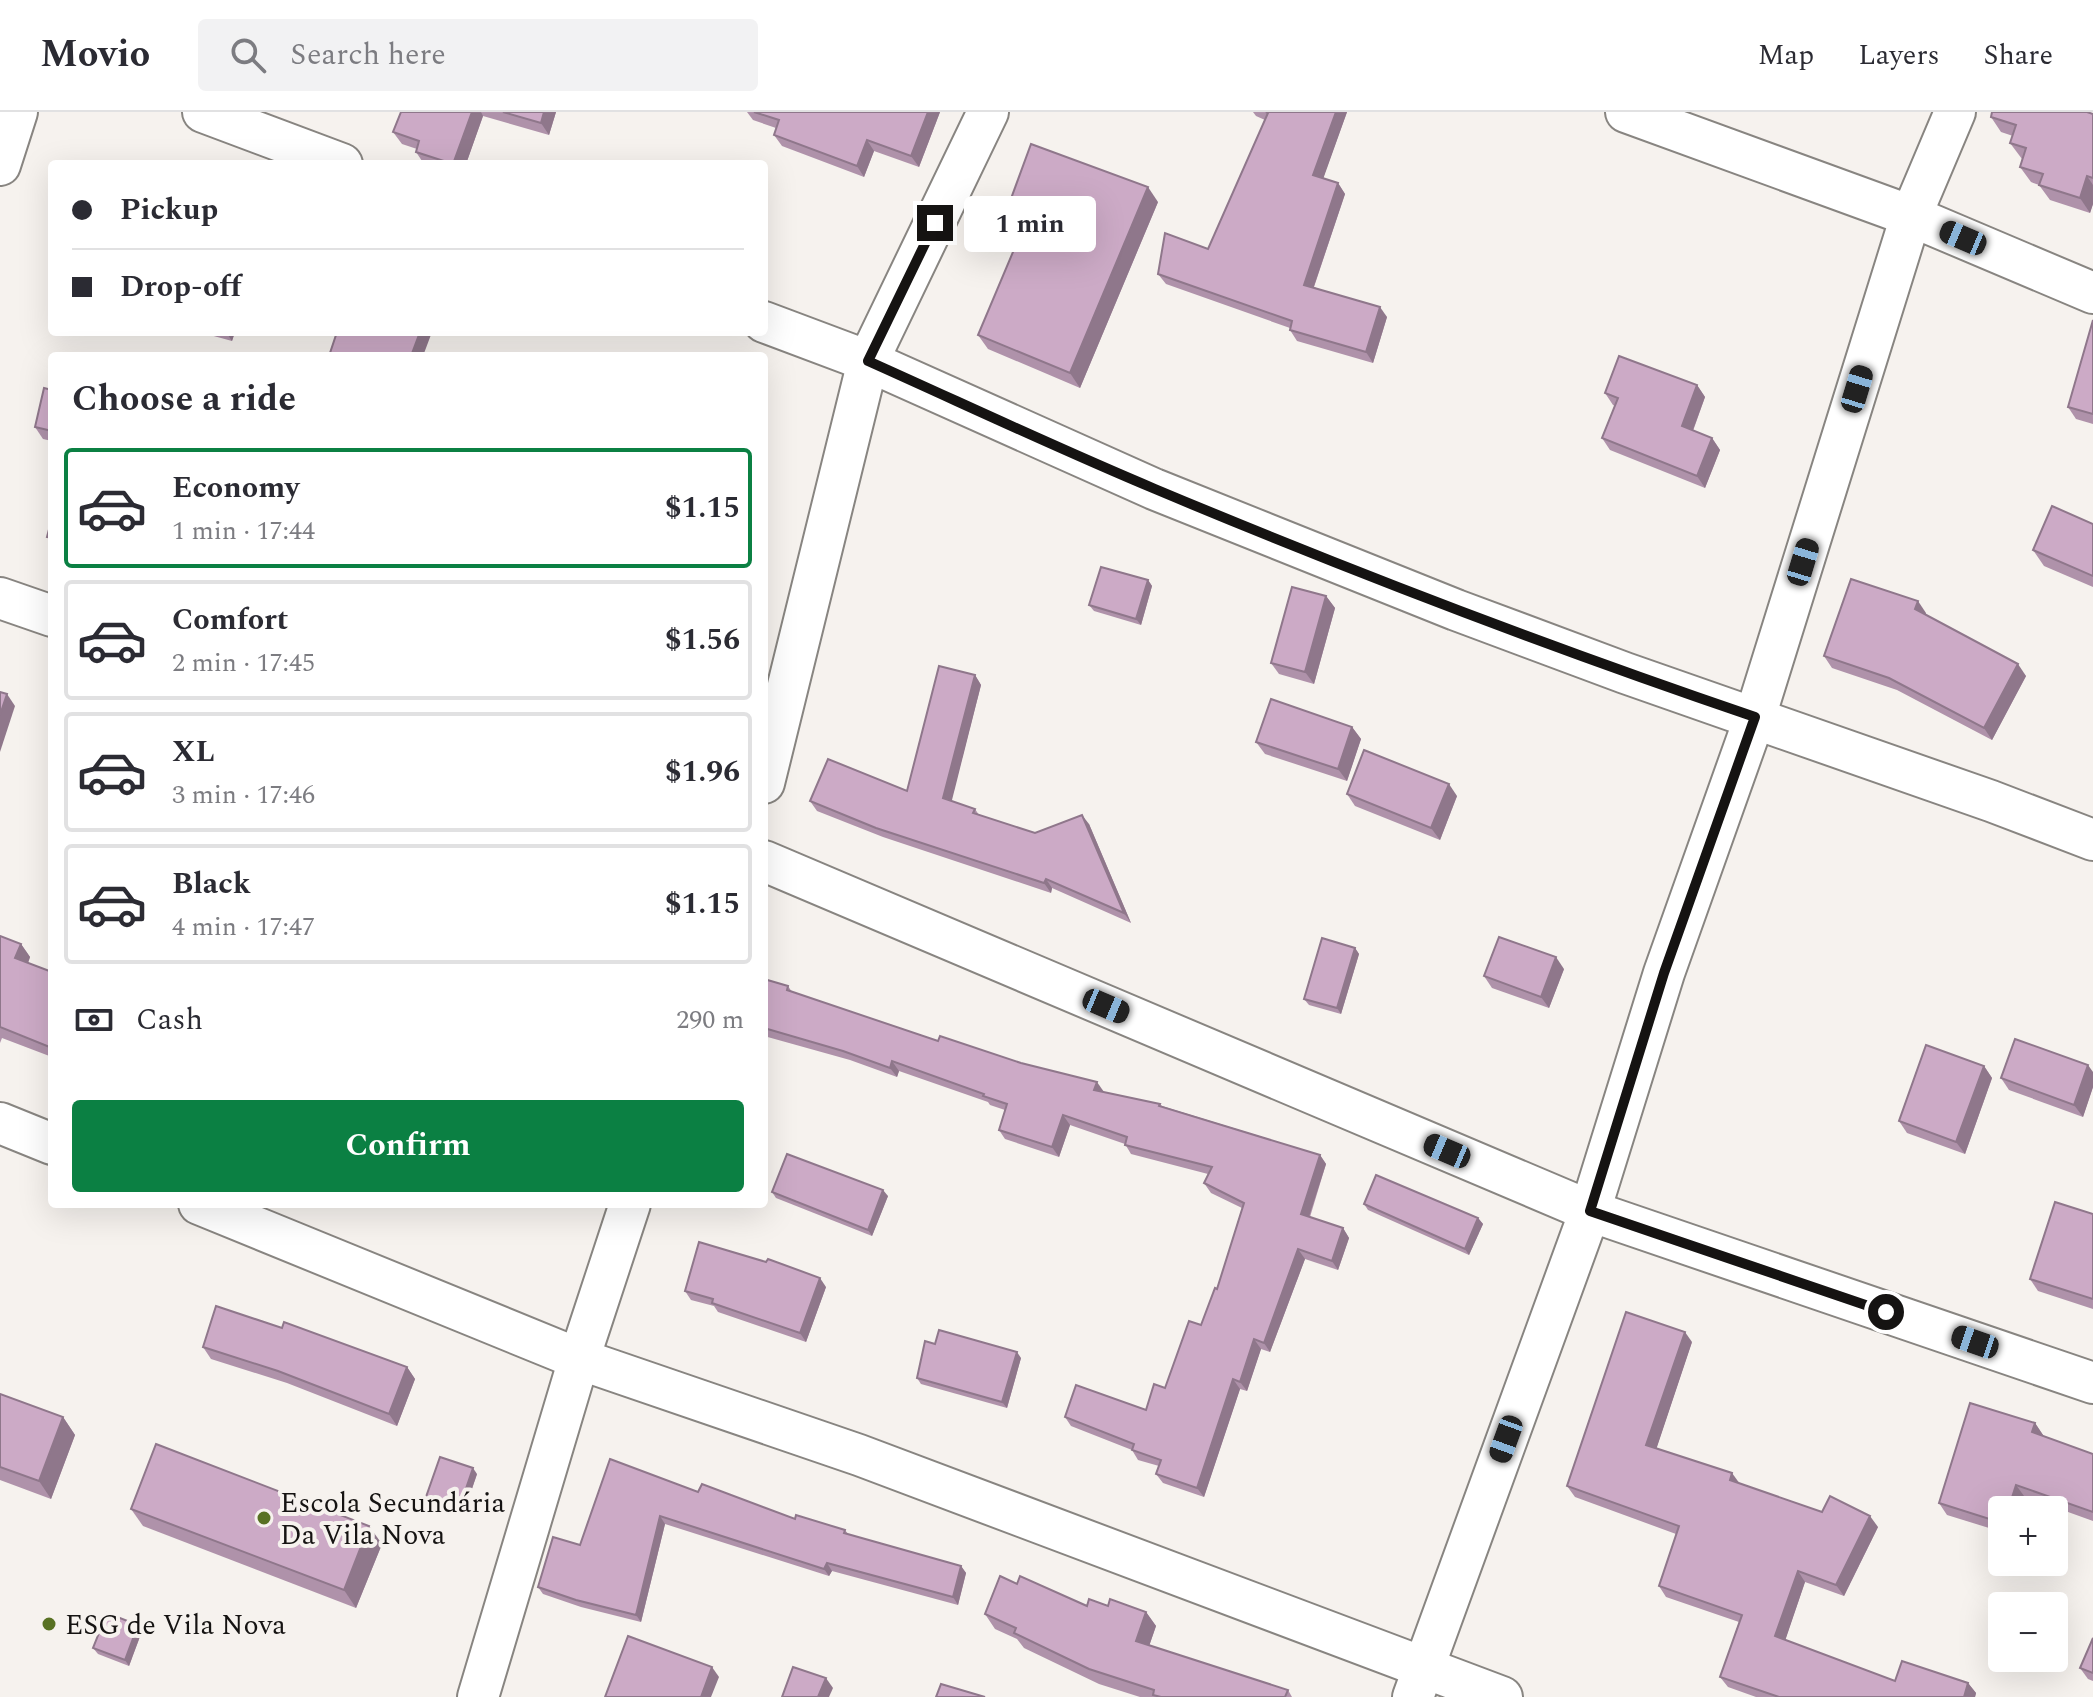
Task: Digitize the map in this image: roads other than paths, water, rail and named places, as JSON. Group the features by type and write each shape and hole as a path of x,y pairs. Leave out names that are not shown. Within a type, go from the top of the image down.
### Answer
{"street":[{"path":"0,165 17,112"},
{"path":"203,112 331,160"},
{"path":"768,767 868,361 988,112"},
{"path":"1626,112 1911,216 2093,293"},
{"path":"1418,1682 1590,1211 1664,973 1755,717 1911,216 1955,112"},
{"path":"768,324 868,361 1154,489 1470,615 2093,840"},
{"path":"0,598 48,615"},
{"path":"768,863 1590,1211 2093,1383"},
{"path":"0,1123 48,1142"},
{"path":"209,1208 579,1359 859,1455 1418,1682 1502,1697"},
{"path":"478,1697 579,1359 629,1208"}],"place":[{"name":"Escola Secundária Da Vila Nova","path":"264,1518"},
{"name":"ESG de Vila Nova","path":"49,1624"}]}
